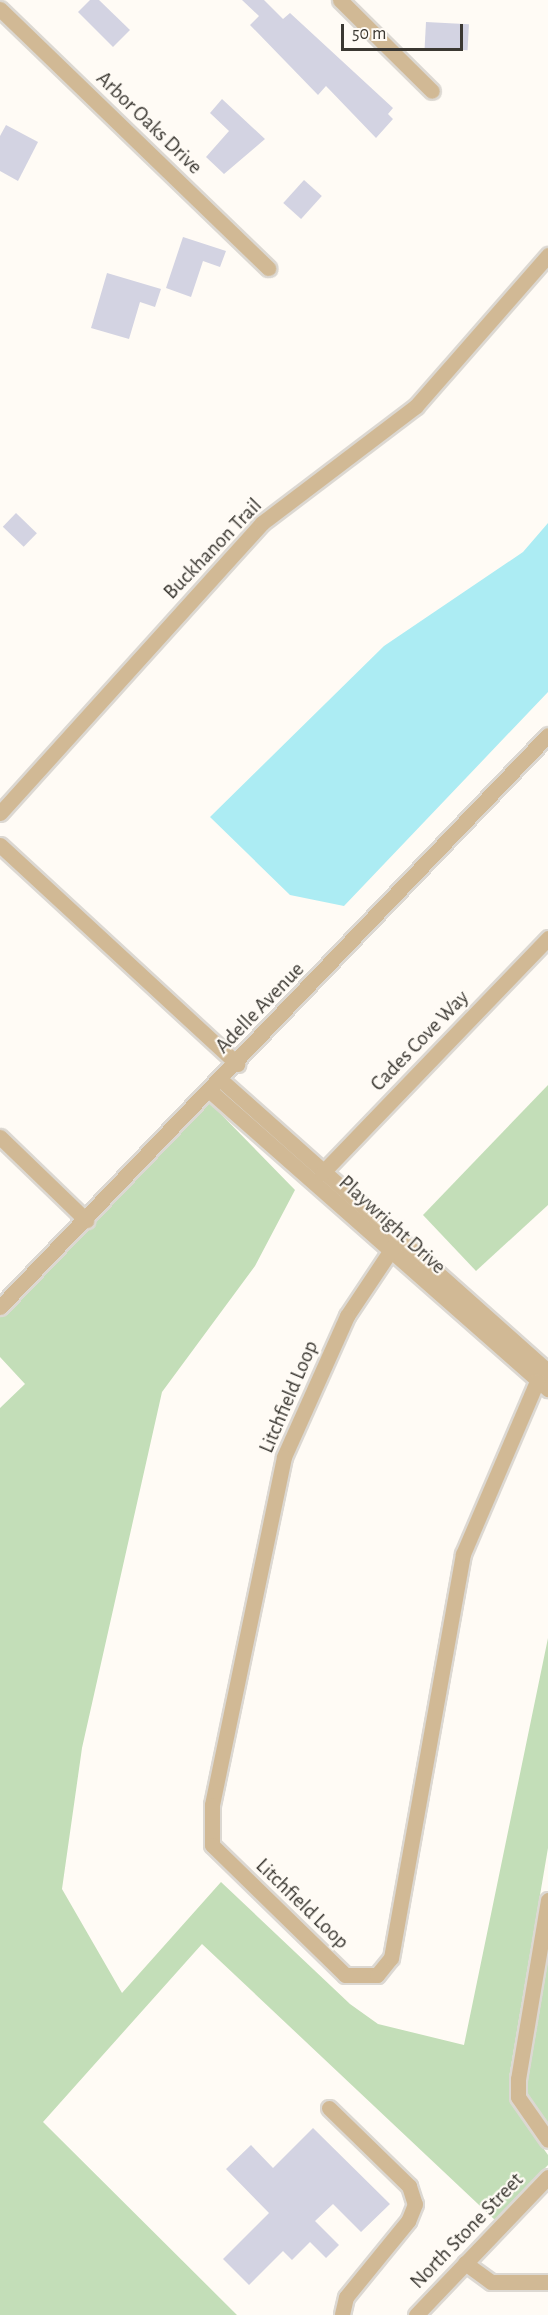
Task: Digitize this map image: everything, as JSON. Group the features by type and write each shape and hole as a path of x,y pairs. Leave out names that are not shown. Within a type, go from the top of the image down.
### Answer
{"street":[{"path":"340,0 432,91"},
{"name":"Arbor Oaks Drive","path":"0,9 268,268"},
{"name":"Buckhanon Trail","path":"0,813 262,523 416,406 548,255"},
{"name":"Adelle Avenue","path":"0,1307 237,1064 548,735"},
{"path":"0,845 237,1064"},
{"name":"Cades Cove Way","path":"322,1173 548,938"},
{"name":"Playwright Drive","path":"216,1085 399,1238 545,1374"},
{"name":"Playwright Drive","path":"216,1085 388,1250 545,1374"},
{"path":"0,1137 86,1220"},
{"name":"Litchfield Loop","path":"399,1238 388,1250 347,1316 284,1457 212,1805 212,1845 345,1976 377,1975 391,1958 463,1554 545,1374"},
{"path":"548,1900 518,2079 519,2097 548,2140"},
{"path":"329,2108 409,2186 415,2204 408,2221 346,2297 342,2315"},
{"name":"North Stone Street","path":"416,2315 548,2177"},
{"path":"465,2263 491,2282 548,2282"}],"green space":[{"path":"548,1085 548,1205 476,1271 423,1215"},
{"path":"210,1103 295,1190 255,1266 162,1392 82,1748 62,1889 122,1993 221,1882 350,2004 378,2024 464,2045 548,1638 548,1848 509,2078 511,2102 548,2155 548,2165 495,2220 202,1944 43,2122 237,2315 0,2315 0,1408 25,1384 0,1357 0,1317"},
{"path":"548,1952 548,2126 527,2093 527,2078"}],"water":[{"path":"548,523 548,692 344,906 290,895 210,817 384,646 523,552"}],"building":[{"path":"90,0 99,0 130,30 113,47 78,12"},
{"path":"242,0 264,0 283,19 290,13 393,108 388,114 393,119 376,138 326,86 318,95 250,25 259,16"},
{"path":"426,22 469,24 468,50 425,48"},
{"path":"222,99 265,139 224,174 206,157 229,131 210,113"},
{"path":"6,125 38,142 18,181 0,171 0,136"},
{"path":"304,180 322,196 301,219 283,203"},
{"path":"183,237 226,251 220,267 203,261 191,297 166,288"},
{"path":"107,273 161,289 155,307 140,302 129,339 91,328"},
{"path":"16,513 37,533 24,547 3,527"},
{"path":"313,2128 390,2204 361,2232 333,2204 315,2221 339,2245 326,2258 310,2242 292,2260 283,2251 249,2285 223,2259 269,2213 226,2169 251,2145 273,2168"}]}
